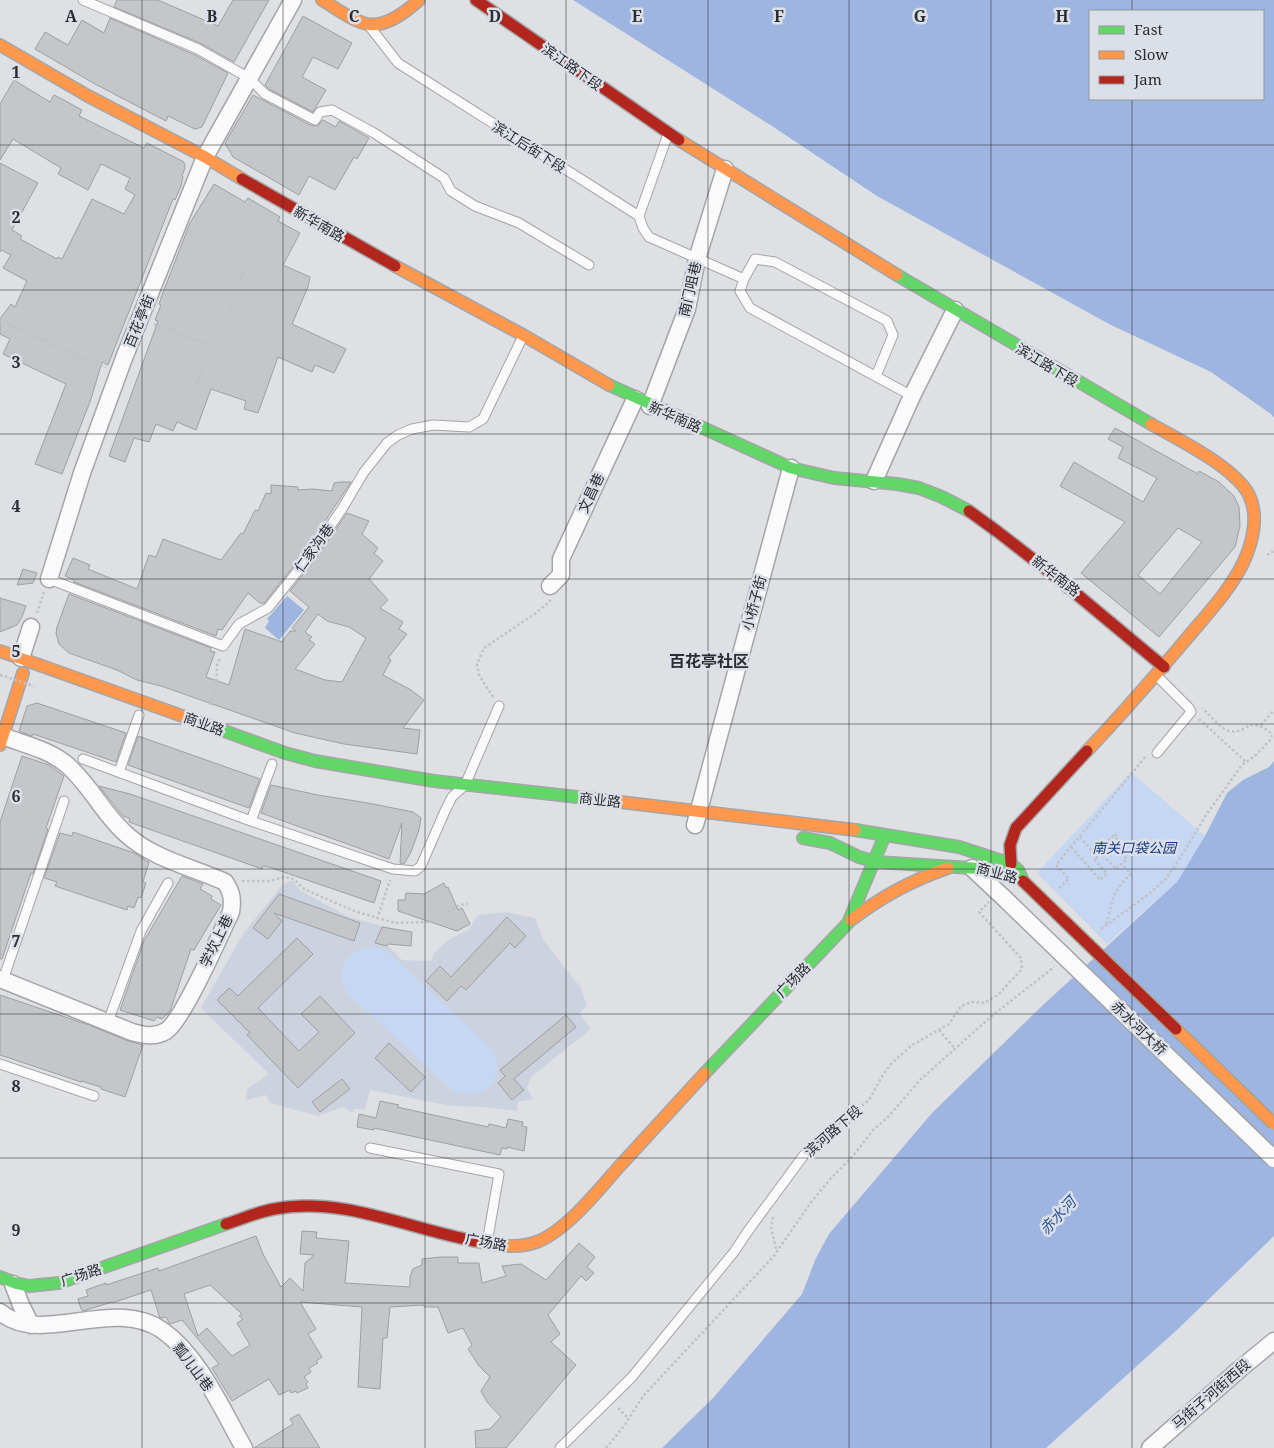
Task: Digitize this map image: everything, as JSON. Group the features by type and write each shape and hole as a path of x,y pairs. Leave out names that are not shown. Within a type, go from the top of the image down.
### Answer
{"main road":[{"path":"322,0 367,24 381,23 413,6 419,0"},
{"name":"滨江路下段","path":"476,0 668,133 725,169 955,310 1236,476 1246,488 1252,500 1254,515 1253,536 1248,552 1222,596 1160,671"},
{"name":"新华南路","path":"0,45 118,112 205,157 361,248 650,406 791,468 814,475 840,479 899,484 930,492 959,504 977,515 1072,588 1160,671"},
{"name":"商业路","path":"0,651 24,672 316,761 697,822 832,826 959,847 1023,881"},
{"path":"1006,871 1010,839 1022,822 1160,671"},
{"path":"1,739 24,672"},
{"path":"438,796 471,800"},
{"path":"1001,837 1022,822"},
{"name":"广场路","path":"6,1281 38,1286 59,1283 249,1216 274,1209 299,1206 321,1206 374,1215 504,1246 521,1246 539,1241 560,1229 590,1199 710,1067 848,923 875,862 884,835"},
{"name":"商业路","path":"792,836 826,841 856,856 875,862 965,866 1006,871"},
{"path":"959,847 986,844"},
{"path":"848,923 879,899 920,877 965,866"},
{"name":"赤水河大桥","path":"1023,881 1274,1124"}],"street":[{"name":"百花亭街","path":"49,579 82,473 140,318 205,157 292,0"},
{"name":"南门咀巷","path":"650,406 687,309 697,259 725,169"},
{"path":"874,481 912,396 955,310"},
{"name":"文昌巷","path":"552,592 561,575 561,559 635,398"},
{"name":"小桥子街","path":"697,822 791,468"},
{"path":"24,672 32,627"},
{"path":"1,739 32,746 65,763 76,773 109,817 141,846 160,856 225,882"},
{"name":"赤水河大桥","path":"965,866 1001,895 1274,1159"},
{"name":"学坎上巷","path":"2,980 132,1032 154,1036 168,1030 175,1023 231,912 233,902 230,889 225,882"},
{"path":"6,1281 31,1325"},
{"name":"瓢儿山巷","path":"0,1312 17,1322 31,1325 104,1318 123,1318 150,1323 177,1343 193,1362 205,1379 244,1448"},
{"name":"马街子河街西段","path":"1150,1448 1274,1341"}],"lane":[{"path":"83,0 198,49 249,78 265,94 315,120 320,112 332,110 374,133 444,178 451,191 475,206 519,223 589,265"},
{"name":"滨江后街下段","path":"367,24 398,63 639,216 643,228 649,237 744,279"},
{"path":"639,216 668,133"},
{"path":"876,376 893,335 887,321 775,262 754,259 740,291 750,308 912,396"},
{"name":"仁家沟巷","path":"223,646 239,624 268,608 274,601 309,557 342,509 364,472 387,443 398,435 412,429 433,425 469,427 483,419 523,335"},
{"path":"49,579 223,646"},
{"path":"1154,752 1191,712 1160,671"},
{"path":"83,759 393,869 415,871 421,866 452,797 465,785 499,706"},
{"path":"118,772 139,715"},
{"path":"251,820 272,764"},
{"path":"2,980 64,801"},
{"path":"108,1022 140,931 168,883"},
{"path":"0,1064 94,1096"},
{"path":"370,1148 499,1174 487,1243"},
{"name":"滨河路下段","path":"560,1448 632,1377 734,1252 804,1155"}],"path":[{"path":"241,279 247,267"},
{"path":"229,310 232,302"},
{"path":"140,318 209,346"},
{"path":"0,320 89,362 103,366"},
{"path":"196,384 203,366 203,358"},
{"path":"183,410 190,397"},
{"path":"32,627 49,579"},
{"path":"499,706 479,675 477,664 484,648 536,614 552,592"},
{"path":"211,703 216,689 217,665 223,646"},
{"path":"0,675 24,672"},
{"path":"1098,932 1149,894 1166,878 1208,812 1246,762 1272,739 1272,734 1261,725 1256,724 1229,732 1197,702"},
{"path":"1261,725 1274,710"},
{"path":"1191,712 1246,762"},
{"path":"1052,882 1059,889 1069,879 1056,865 1154,752"},
{"path":"1071,847 1100,880 1108,874 1094,859 1118,838 1115,834 1094,853 1080,837"},
{"path":"1101,853 1116,869 1122,864 1127,859 1112,843"},
{"path":"1106,926 1115,891 1119,884 1131,874 1122,864"},
{"path":"225,882 269,881 284,877 290,878 295,880 304,889 354,911 395,923 431,922 455,907 468,904"},
{"path":"377,919 391,878"},
{"name":"滨河路下段","path":"804,1155 822,1140 827,1133 869,1100 884,1073 912,1045 948,1024 961,1006 972,1002 984,1003 998,995 1022,969 1021,958 979,912 1001,895"},
{"path":"606,1448 649,1389 777,1252 812,1201 867,1137 887,1118 921,1079 993,1015 1059,962"},
{"path":"939,1030 955,1049"},
{"path":"771,1199 774,1210 770,1228 777,1252"},
{"path":"610,1399 628,1419"}],"shaded area":[{"path":"293,881 301,891 349,917 390,928 387,945 402,960 431,961 434,953 448,940 468,930 478,915 506,912 535,918 544,941 581,988 587,1006 579,1013 591,1029 531,1077 527,1088 533,1099 518,1102 517,1111 451,1106 370,1090 365,1110 354,1109 353,1112 350,1112 344,1107 318,1116 270,1103 266,1095 246,1100 247,1089 269,1074 201,1008 243,934 282,885"}],"green space":[{"name":"南关口袋公园","path":"1131,772 1205,836 1177,882 1107,944 1037,873"},
{"path":"370,947 387,951 492,1049 497,1070 495,1079 490,1086 474,1094 463,1094 452,1090 347,993 342,977 345,963 354,953"}],"water":[{"path":"573,0 1274,0 1274,418 1211,372 1109,324 877,196 772,126"},
{"path":"287,596 304,610 279,640 265,628 269,621 267,619"},
{"name":"赤水河","path":"1274,761 1274,1236 1179,1328 1046,1448 662,1448 714,1397 802,1294 816,1258 829,1234 932,1113 1043,1005 1177,882 1205,836 1227,793 1243,780 1269,767"}],"building":[{"path":"117,0 158,0 218,26 233,0 269,0 234,62 200,43 114,7"},
{"path":"303,16 352,43 338,69 313,57 302,77 326,90 313,112 269,89 265,85"},
{"path":"110,18 195,55 228,73 202,127 195,129 168,116 166,121 95,84 35,49 45,32 68,45 82,20 104,33"},
{"path":"14,80 50,102 54,95 60,98 82,110 79,116 144,148 147,143 184,162 185,168 181,186 175,200 173,199 108,365 102,362 91,399 62,474 35,464 66,384 3,354 10,339 0,334 0,319 11,304 15,307 27,281 3,268 11,255 1,250 0,252 0,163 38,183 12,230 22,236 20,239 57,259 58,257 62,259 92,199 124,214 135,195 125,189 130,178 101,164 88,190 58,174 61,168 13,139 0,160 0,104"},
{"path":"253,95 312,126 318,125 323,120 336,127 339,121 369,138 357,159 354,157 335,190 309,176 299,195 233,157 225,143"},
{"path":"214,184 245,202 248,198 280,217 278,221 300,233 283,265 310,277 308,287 292,324 346,349 334,373 315,365 312,372 278,357 258,413 244,409 246,401 211,389 196,430 177,422 173,431 156,424 149,442 134,438 125,462 109,456 158,321 155,320 161,305 159,304 162,295 190,223"},
{"path":"1115,428 1198,474 1199,471 1219,482 1234,496 1239,507 1240,526 1235,547 1159,637 1081,573 1125,522 1060,486 1074,462 1143,502 1157,478 1118,458 1123,447 1108,439","holes":["1178,528 1202,542 1160,594 1138,575"]},
{"path":"351,482 304,553 264,603 260,603 248,593 222,630 218,629 216,636 74,582 74,580 65,576 73,558 90,565 88,569 137,589 149,555 156,557 163,539 221,560 241,533 243,534 255,510 258,511 266,493 271,494 271,485 298,487 298,490 332,491 334,483"},
{"path":"347,513 369,521 362,534 378,548 374,553 383,561 369,579 388,600 380,608 403,622 399,629 407,634 388,658 391,660 383,675 411,690 424,700 403,728 420,730 417,754 344,744 295,733 161,686 137,680 117,670 69,653 59,644 56,633 57,627 69,594 211,648 210,651 215,652 206,677 229,685 245,629 282,642 290,631 296,631 292,628 309,607 290,591 314,561","holes":["318,614 327,621 349,627 366,638 342,682 325,680 295,669 315,644 309,640 312,637 305,632"]},
{"path":"23,569 37,573 33,583 17,585"},
{"path":"0,598 26,606 17,625 0,632"},
{"path":"37,703 126,733 116,762 19,731 27,706"},
{"path":"138,736 260,779 249,808 128,765"},
{"path":"22,756 49,765 64,776 33,874 31,873 2,959 0,959 0,822"},
{"path":"271,785 413,812 421,818 411,852 404,864 400,863 402,823 389,859 261,813"},
{"path":"99,786 130,794 381,881 374,903 269,867 263,866 262,869 129,822 130,819 123,816"},
{"path":"73,832 134,853 149,862 143,882 146,883 141,898 138,897 134,908 128,906 127,910 55,886 57,882 44,878 60,833 72,836"},
{"path":"182,876 203,884 200,889 212,896 211,899 221,905 194,950 191,949 170,1011 162,1019 157,1017 154,1021 120,1010 144,941"},
{"path":"444,883 446,888 448,887 458,910 462,908 470,924 457,931 398,911 398,900 405,900 406,893 424,894"},
{"path":"279,894 360,923 354,941 274,913 282,921 268,939 253,928"},
{"path":"507,917 526,936 515,948 510,943 466,990 461,986 447,1001 426,981 440,966 451,977"},
{"path":"382,927 412,932 411,946 388,944 387,946 375,943"},
{"path":"297,938 313,954 258,1008 299,1051 319,1032 301,1014 320,996 355,1033 298,1088 247,1035 250,1033 217,1000 229,988 238,996"},
{"path":"0,995 143,1045 125,1097 101,1089 101,1087 0,1055"},
{"path":"566,1015 576,1027 514,1079 524,1090 512,1100 498,1083 505,1076 500,1070"},
{"path":"389,1043 425,1077 411,1092 375,1058"},
{"path":"342,1079 350,1089 320,1112 312,1102"},
{"path":"380,1101 399,1105 397,1107 488,1127 489,1124 506,1128 508,1119 523,1122 522,1126 527,1127 524,1151 507,1147 507,1149 502,1148 500,1155 374,1128 374,1130 357,1127 359,1114 376,1118"},
{"path":"302,1231 317,1232 316,1238 349,1241 345,1283 410,1287 410,1277 413,1269 422,1265 422,1259 441,1257 458,1257 458,1263 479,1263 482,1283 506,1276 502,1266 521,1264 546,1280 579,1243 595,1257 587,1267 594,1273 586,1281 581,1276 548,1315 560,1334 551,1342 576,1365 506,1448 476,1448 475,1431 490,1429 501,1417 487,1402 481,1391 490,1377 479,1366 468,1349 472,1345 463,1328 448,1333 438,1307 424,1307 424,1305 390,1307 387,1338 383,1338 380,1389 358,1387 362,1307 300,1302 316,1329 308,1334 322,1357 316,1361 318,1363 309,1368 311,1372 304,1377 308,1382 306,1384 308,1388 297,1393 296,1391 291,1393 290,1390 279,1395 269,1379 232,1401 212,1368 219,1364 182,1320 170,1324 166,1317 160,1318 151,1290 83,1311 78,1299 88,1296 86,1290 158,1268 159,1271 256,1236 263,1254 281,1287 290,1278 303,1291 305,1263 314,1255 300,1254","holes":["210,1285 242,1314 239,1316 243,1319 237,1323 250,1345 232,1356 207,1328 198,1336 184,1294"]},
{"path":"299,1414 320,1448 254,1448 293,1424 290,1419"}],"traffic: fast":[{"path":"897,275 1151,424"},
{"path":"609,385 791,468 834,478 919,488 969,511"},
{"path":"202,723 285,753 315,761 434,781 595,799"},
{"path":"855,830 959,847 1011,864 1018,870 1023,881"},
{"path":"705,1073 848,923 885,835"},
{"path":"803,838 830,843 859,857 876,862 987,869"},
{"path":"0,1277 29,1286 59,1283 226,1224"}],"traffic: slow":[{"path":"322,0 356,20 374,25 395,18 419,0"},
{"path":"0,45 88,96 205,157 242,179"},
{"path":"679,140 897,275"},
{"path":"395,266 523,335 609,385"},
{"path":"1087,751 1219,600 1233,581 1244,561 1254,528 1254,511 1249,495 1232,474 1191,446 1151,424"},
{"path":"0,651 202,723"},
{"path":"0,745 23,673"},
{"path":"595,799 855,830"},
{"path":"851,920 897,890 948,868"},
{"path":"1176,1029 1274,1124"},
{"path":"475,1241 507,1246 531,1244 560,1228 591,1199 705,1073"}],"traffic: jam":[{"path":"476,0 679,140"},
{"path":"242,179 395,266"},
{"path":"969,511 1056,577 1164,667"},
{"path":"1011,864 1010,845 1016,828 1087,751"},
{"path":"1023,881 1176,1029"},
{"path":"226,1224 274,1209 300,1206 325,1207 350,1210 475,1241"}],"district":[{"name":"百花亭社区","path":"709,661"}]}
